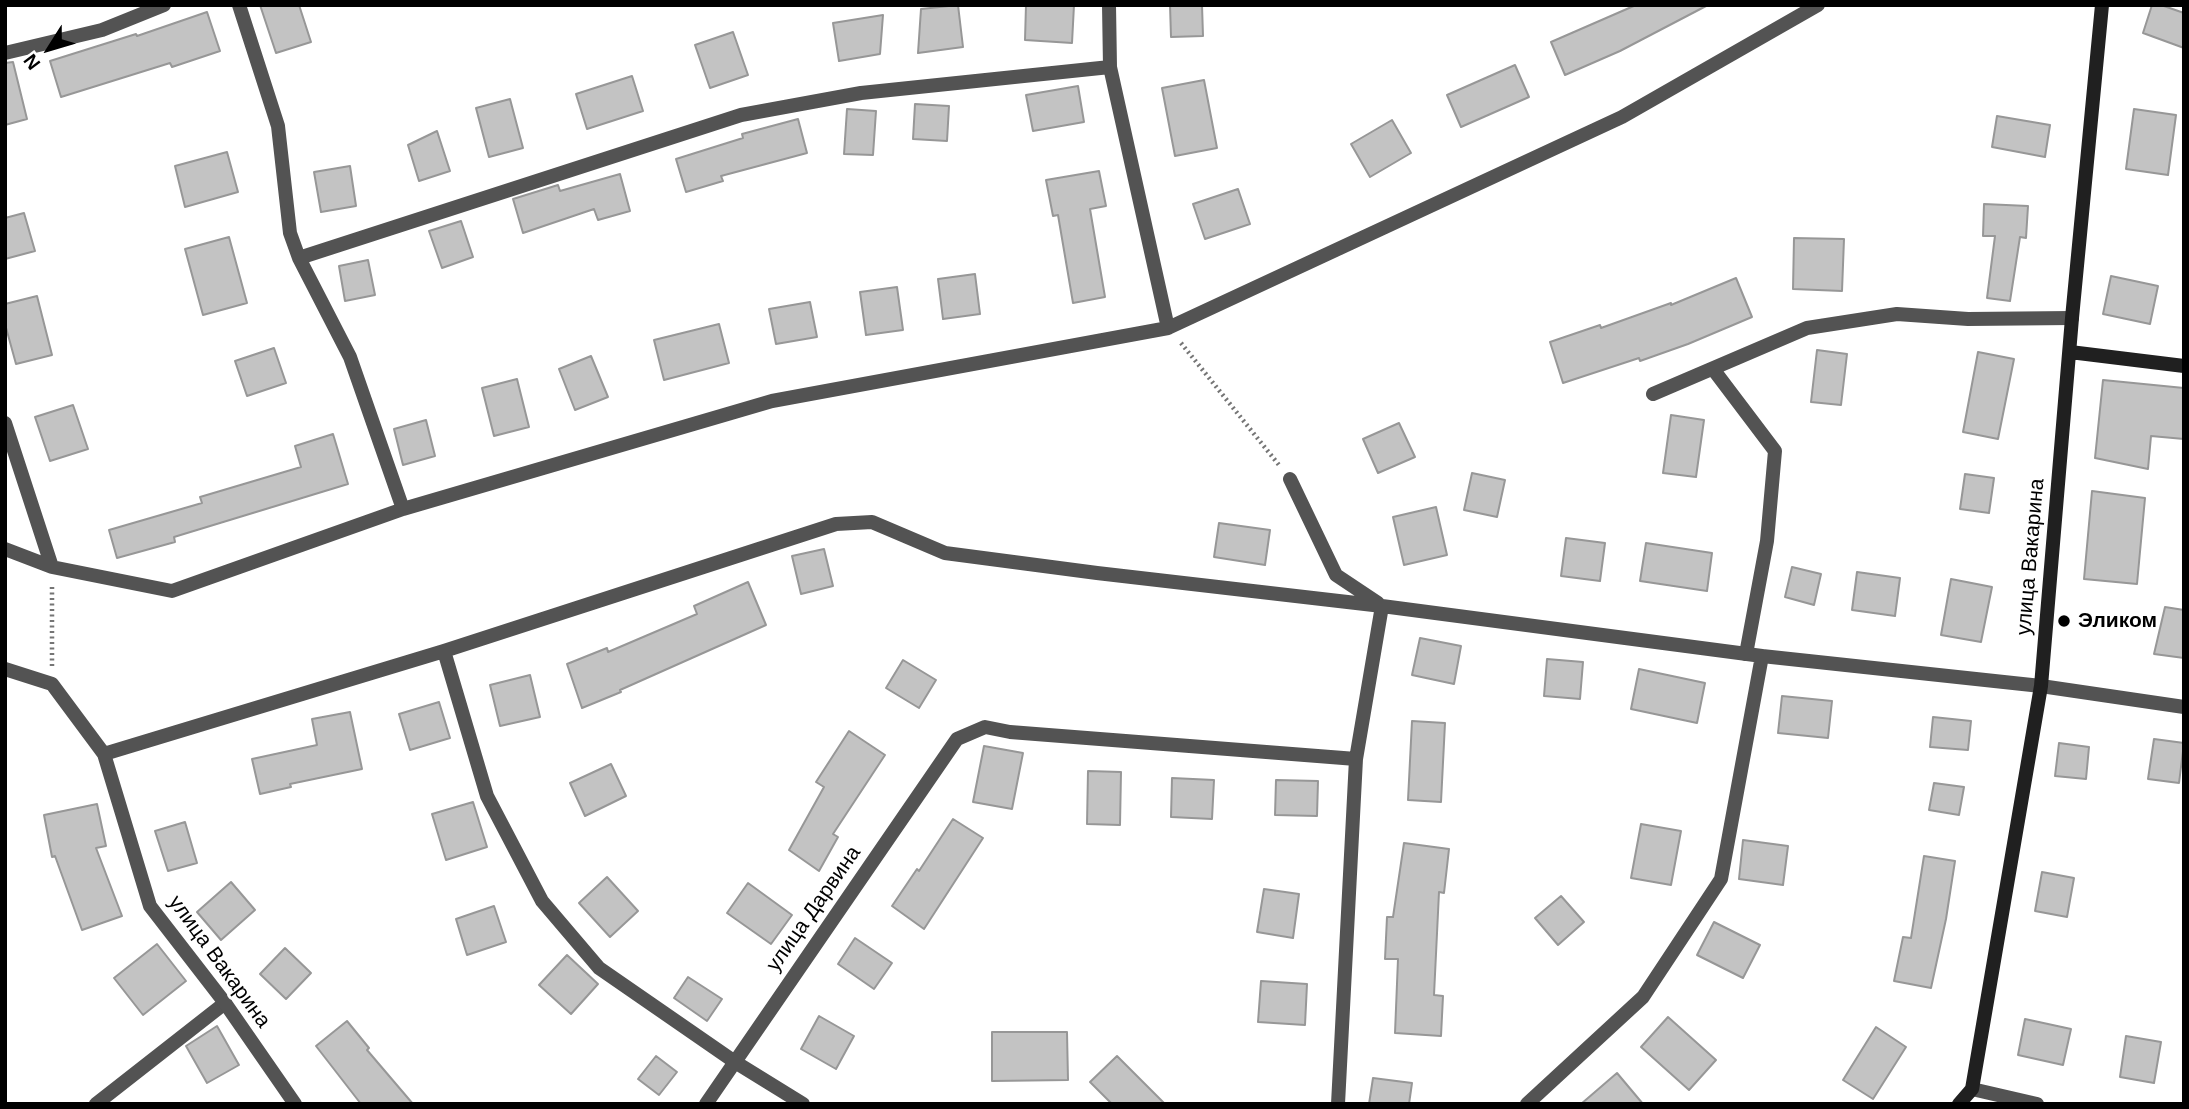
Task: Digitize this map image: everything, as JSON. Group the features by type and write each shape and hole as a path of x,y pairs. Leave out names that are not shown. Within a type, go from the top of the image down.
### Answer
{"street":[{"path":"5,53 102,30 164,5"},
{"path":"239,5 278,126 290,233 299,258 350,356 403,509"},
{"path":"1109,5 1110,66 1168,328"},
{"path":"5,550 52,568 172,591 403,509 772,401 1168,328 1622,117 1818,5"},
{"name":"улица Вакарина","path":"1972,1089 2040,686 2102,5"},
{"path":"299,258 741,116 860,93 1110,66"},
{"path":"1653,394 1807,328 1897,314 1968,319 2072,318"},
{"path":"2070,352 2184,366"},
{"path":"1713,369 1776,451 1767,541 1746,654"},
{"path":"5,424 52,568"},
{"path":"1290,479 1336,575 1382,606"},
{"path":"104,754 444,651 836,524 872,522 944,553 1382,606 1762,656 2040,686 2184,707"},
{"path":"1338,1104 1356,759 1382,606"},
{"path":"444,651 487,796 542,901 598,968 735,1062 803,1104"},
{"path":"1527,1104 1643,997 1721,879 1762,656"},
{"path":"5,669 52,684"},
{"name":"улица Вакарина","path":"52,684 104,754 150,906 225,1003 295,1104"},
{"name":"улица Дарвина","path":"706,1104 957,739 985,727 1010,733 1356,759"},
{"path":"96,1104 225,1003"},
{"path":"1959,1104 1972,1089 2037,1104"}],"path":[{"path":"1168,328 1290,479"},
{"path":"52,568 52,684"}],"building":[{"path":"260,5 299,5 311,42 276,53"},
{"path":"958,5 963,47 918,53 921,9"},
{"path":"1026,5 1074,5 1072,43 1025,40"},
{"path":"1170,5 1202,5 1203,36 1171,37"},
{"path":"1636,5 1708,5 1620,51 1565,75 1551,42"},
{"path":"2152,5 2161,5 2184,13 2184,48 2143,33"},
{"path":"207,12 220,51 172,67 170,63 61,97 50,61"},
{"path":"883,15 880,54 839,61 833,23"},
{"path":"733,32 748,75 710,88 695,45"},
{"path":"13,62 27,119 5,125 5,63"},
{"path":"1515,65 1529,97 1461,127 1447,95"},
{"path":"632,76 643,111 587,129 576,94"},
{"path":"1204,80 1217,148 1175,156 1162,88"},
{"path":"1078,86 1084,122 1033,131 1026,95"},
{"path":"510,99 523,148 489,157 476,108"},
{"path":"915,104 949,106 947,141 913,139"},
{"path":"847,109 876,111 873,155 844,154"},
{"path":"2134,109 2176,115 2168,175 2126,169"},
{"path":"1997,116 2050,125 2045,157 1992,147"},
{"path":"798,119 807,153 721,176 723,181 686,192 676,159 743,138 742,134"},
{"path":"1392,120 1411,153 1370,177 1351,144"},
{"path":"437,131 450,171 419,181 408,145"},
{"path":"227,152 238,192 185,207 175,166"},
{"path":"350,166 356,206 321,212 314,172"},
{"path":"1099,171 1106,206 1090,209 1105,297 1073,303 1058,215 1053,216 1046,180"},
{"path":"620,174 630,211 598,220 594,209 523,233 513,199 558,185 560,191"},
{"path":"1238,189 1250,224 1205,239 1193,204"},
{"path":"1984,204 2028,206 2026,238 2020,237 2010,301 1987,298 1995,236 1983,236"},
{"path":"24,213 35,251 5,259 5,218"},
{"path":"461,221 473,257 442,268 429,231"},
{"path":"229,237 247,303 203,315 185,249"},
{"path":"1794,238 1844,239 1842,291 1793,289"},
{"path":"368,260 375,295 345,301 339,266"},
{"path":"975,274 980,314 943,319 938,279"},
{"path":"2111,276 2158,286 2150,324 2103,314"},
{"path":"1736,278 1752,317 1640,361 1639,358 1563,383 1550,342 1671,305"},
{"path":"897,287 903,330 866,335 860,292"},
{"path":"37,296 52,355 16,364 5,324 5,304"},
{"path":"810,302 817,337 776,344 769,309"},
{"path":"719,324 729,363 664,380 654,340"},
{"path":"274,348 286,383 247,396 235,361"},
{"path":"1817,350 1847,354 1841,405 1811,402"},
{"path":"1978,352 2014,359 1998,439 1963,432"},
{"path":"591,356 608,397 575,410 559,369"},
{"path":"517,379 529,427 494,436 482,388"},
{"path":"2103,380 2184,388 2184,439 2151,436 2148,469 2095,458"},
{"path":"73,405 88,449 50,461 35,417"},
{"path":"1671,415 1704,420 1696,477 1663,473"},
{"path":"426,420 435,456 403,465 394,429"},
{"path":"1399,423 1415,457 1378,473 1363,439"},
{"path":"333,434 348,484 174,537 175,542 117,558 109,530 202,503 200,497 301,467 295,446"},
{"path":"1472,473 1505,480 1497,517 1464,510"},
{"path":"1965,474 1994,478 1989,513 1960,509"},
{"path":"2092,491 2145,498 2137,584 2084,579"},
{"path":"1436,507 1447,555 1404,565 1393,517"},
{"path":"1219,523 1270,530 1265,565 1214,557"},
{"path":"1566,538 1605,543 1600,581 1561,576"},
{"path":"1646,543 1712,553 1707,591 1640,581"},
{"path":"824,549 833,586 801,594 792,556"},
{"path":"1792,567 1821,574 1814,605 1785,597"},
{"path":"1857,572 1900,578 1895,616 1852,610"},
{"path":"1951,579 1992,587 1981,642 1941,635"},
{"path":"748,582 766,625 582,708 567,664 607,648 608,652 697,614 694,606"},
{"path":"2165,607 2184,610 2184,658 2154,654"},
{"path":"1420,638 1461,646 1454,684 1412,675"},
{"path":"1547,659 1583,662 1580,699 1544,696"},
{"path":"903,660 936,680 919,708 886,688"},
{"path":"1639,669 1705,683 1697,723 1631,709"},
{"path":"530,675 540,717 500,726 490,685"},
{"path":"1782,696 1832,701 1828,738 1778,733"},
{"path":"439,702 450,738 410,750 399,714"},
{"path":"350,712 362,769 290,784 291,787 260,794 252,759 317,745 312,719"},
{"path":"1933,717 1971,721 1968,750 1930,747"},
{"path":"1412,721 1445,723 1441,802 1408,800"},
{"path":"849,731 885,755 833,834 838,837 819,871 789,850 824,787 816,782"},
{"path":"2154,739 2184,743 2179,783 2148,779"},
{"path":"2059,743 2089,747 2086,779 2055,776"},
{"path":"984,746 1023,753 1012,809 973,802"},
{"path":"611,764 626,796 585,816 570,783"},
{"path":"1088,771 1121,772 1120,825 1087,824"},
{"path":"1172,778 1214,780 1212,819 1171,817"},
{"path":"1276,780 1318,781 1317,816 1275,815"},
{"path":"1934,783 1964,787 1959,815 1929,810"},
{"path":"473,802 487,847 446,860 432,814"},
{"path":"97,804 106,846 96,848 122,916 82,930 55,856 52,857 44,815"},
{"path":"953,819 983,838 924,929 892,906"},
{"path":"185,822 197,863 168,871 155,831"},
{"path":"1641,824 1681,831 1671,885 1631,878"},
{"path":"1743,840 1788,846 1783,885 1739,879"},
{"path":"1404,843 1449,849 1444,893 1439,892 1434,995 1443,996 1441,1036 1395,1033 1398,959 1385,959 1387,917 1393,917"},
{"path":"1924,856 1955,861 1931,988 1894,981 1903,937 1911,938"},
{"path":"2042,872 2074,878 2067,917 2035,911"},
{"path":"607,877 638,911 610,937 579,903"},
{"path":"231,882 255,910 221,940 197,912"},
{"path":"748,883 792,915 771,944 727,913"},
{"path":"1264,889 1299,894 1293,938 1257,932"},
{"path":"1561,896 1584,922 1558,945 1535,918"},
{"path":"494,906 506,942 467,955 456,919"},
{"path":"1714,922 1760,945 1743,978 1697,955"},
{"path":"855,938 892,963 874,989 838,964"},
{"path":"157,944 186,981 143,1015 114,978"},
{"path":"285,948 311,973 286,999 260,974"},
{"path":"567,955 598,984 571,1014 539,985"},
{"path":"688,977 722,999 707,1021 674,998"},
{"path":"1261,981 1307,984 1305,1025 1258,1022"},
{"path":"819,1016 854,1036 836,1069 801,1049"},
{"path":"1668,1017 1716,1060 1689,1090 1641,1047"},
{"path":"2025,1019 2071,1029 2063,1065 2018,1055"},
{"path":"347,1021 369,1048 367,1050 413,1104 361,1104 316,1046"},
{"path":"217,1026 239,1065 207,1083 186,1046"},
{"path":"1876,1027 1906,1047 1873,1099 1843,1080"},
{"path":"992,1032 1067,1032 1068,1080 992,1081"},
{"path":"2126,1036 2161,1042 2154,1083 2120,1077"},
{"path":"656,1056 677,1072 659,1095 638,1079"},
{"path":"1117,1056 1165,1104 1112,1104 1090,1082"},
{"path":"1617,1073 1643,1104 1581,1104"},
{"path":"1373,1078 1412,1083 1409,1104 1369,1104"}],"place":[{"name":"Эликом","path":"2064,621"}]}
